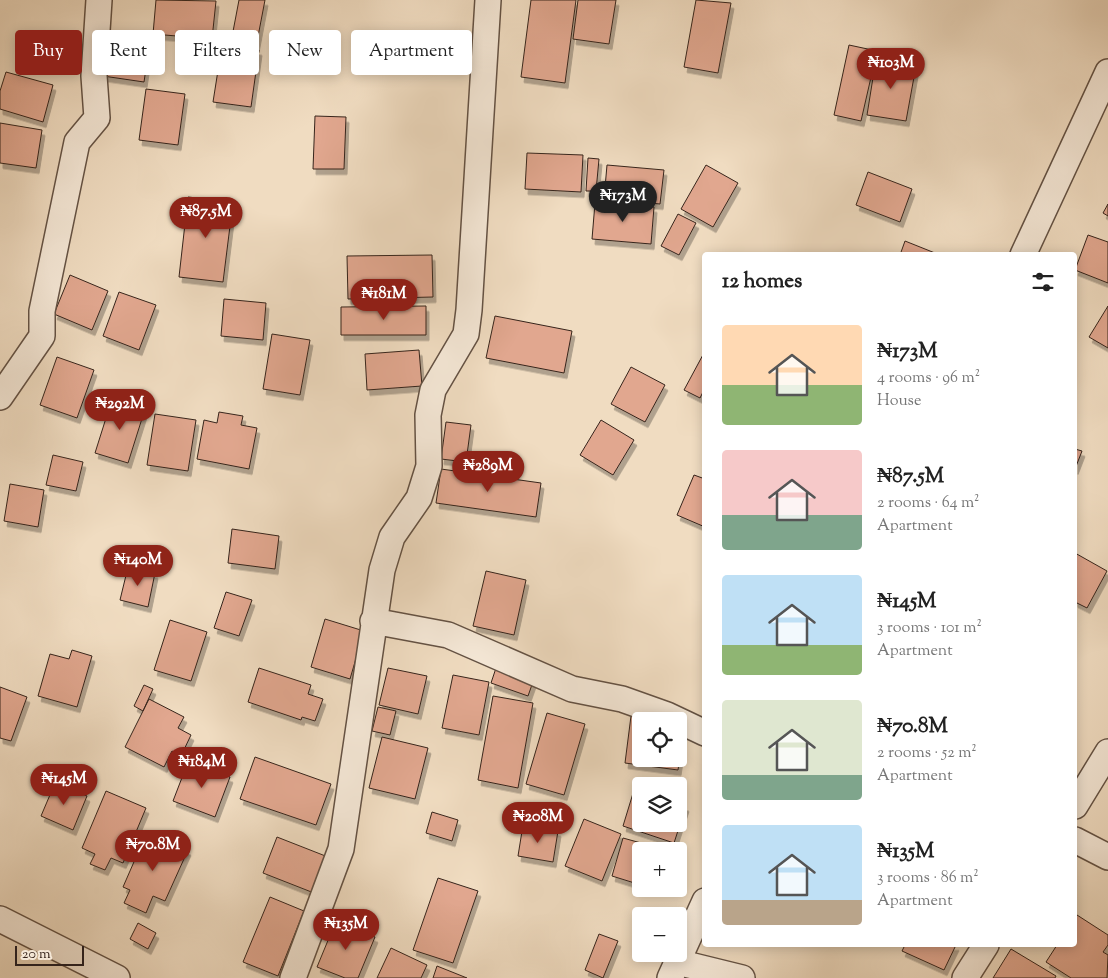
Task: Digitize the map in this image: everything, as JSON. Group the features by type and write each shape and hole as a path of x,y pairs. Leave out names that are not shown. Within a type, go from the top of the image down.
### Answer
{"street":[{"path":"293,978 341,849 382,570 392,537 419,498 429,466 428,416 433,390 466,334 488,0"},
{"path":"0,397 42,336 42,312 77,142 97,118 94,76 103,2"},
{"path":"1024,252 1108,72"},
{"path":"374,621 448,636 572,690 622,699 667,715 702,732"},
{"path":"1077,803 1108,752"},
{"path":"1077,841 1108,857"},
{"path":"702,908 674,970 742,978"},
{"path":"0,919 116,978"},
{"path":"965,978 985,947"}],"building":[{"path":"156,0 216,1 213,30 175,30 175,36 165,35 165,30 153,30"},
{"path":"239,0 265,0 259,31 233,30"},
{"path":"531,0 576,0 565,83 521,77"},
{"path":"578,0 616,0 609,44 573,39"},
{"path":"696,0 731,3 718,73 684,67"},
{"path":"849,45 877,51 861,121 834,115"},
{"path":"876,59 916,66 906,121 867,115"},
{"path":"6,72 53,85 43,122 0,109 0,91"},
{"path":"103,75 145,75 144,82"},
{"path":"217,75 255,75 251,107 213,102"},
{"path":"146,89 185,94 178,145 139,140"},
{"path":"315,116 346,117 344,169 313,169"},
{"path":"0,123 42,130 36,168 0,163"},
{"path":"527,153 583,155 581,192 525,189"},
{"path":"588,158 599,159 596,191 586,191"},
{"path":"607,165 664,170 660,204 604,199"},
{"path":"706,165 738,183 713,227 681,209"},
{"path":"868,172 912,189 900,222 856,205"},
{"path":"188,197 233,202 223,282 179,277"},
{"path":"595,203 654,207 651,244 592,239"},
{"path":"1108,204 1108,216 1103,213"},
{"path":"678,214 696,223 679,255 661,246"},
{"path":"1088,235 1108,242 1108,283 1077,271 1077,265"},
{"path":"905,241 932,252 901,252"},
{"path":"432,255 433,297 348,299 347,256"},
{"path":"70,275 108,291 92,330 54,314"},
{"path":"119,292 156,305 139,350 103,336"},
{"path":"224,299 266,303 263,340 221,336"},
{"path":"426,306 426,335 341,335 341,307"},
{"path":"1108,306 1108,348 1089,337"},
{"path":"495,316 572,331 564,373 486,358"},
{"path":"272,334 310,340 300,395 263,389"},
{"path":"419,350 422,386 367,390 365,354"},
{"path":"57,357 94,370 77,418 40,405"},
{"path":"702,357 702,394 700,398 684,390"},
{"path":"631,367 665,385 645,422 611,404"},
{"path":"112,399 145,409 128,463 95,453"},
{"path":"219,412 243,416 241,425 257,428 249,469 197,459 204,420 217,423"},
{"path":"155,414 196,420 188,471 147,465"},
{"path":"601,420 634,440 613,475 580,455"},
{"path":"446,422 471,425 466,462 441,459"},
{"path":"1077,450 1082,451 1077,464"},
{"path":"53,455 83,462 76,491 46,485"},
{"path":"441,469 541,483 536,517 436,503"},
{"path":"694,475 702,478 702,526 677,515"},
{"path":"10,484 44,490 38,527 4,521"},
{"path":"232,529 279,536 275,569 228,563"},
{"path":"1077,554 1107,571 1087,608 1077,603"},
{"path":"128,567 155,573 148,607 120,600"},
{"path":"486,571 526,580 514,635 473,626"},
{"path":"226,592 252,600 239,636 214,628"},
{"path":"325,619 364,631 350,679 311,667"},
{"path":"170,620 207,632 191,681 154,670"},
{"path":"72,650 92,656 77,707 38,696 50,654 69,659"},
{"path":"497,665 534,679 528,696 491,683"},
{"path":"259,668 311,685 308,694 323,699 315,721 302,717 301,720 248,702"},
{"path":"388,668 427,676 418,714 379,705"},
{"path":"453,675 489,682 479,735 442,728"},
{"path":"144,685 153,689 143,711 134,706"},
{"path":"0,687 27,697 11,741 0,738"},
{"path":"493,696 533,703 518,788 478,780"},
{"path":"149,699 184,717 178,728 191,735 181,756 172,751 164,767 125,747"},
{"path":"378,707 396,711 390,735 372,731"},
{"path":"547,713 585,724 564,795 526,784"},
{"path":"631,716 632,764 625,763"},
{"path":"382,737 428,748 415,799 369,788"},
{"path":"255,757 331,784 316,825 240,799"},
{"path":"188,762 230,777 215,817 173,801"},
{"path":"655,767 678,767 678,770"},
{"path":"55,783 87,796 73,830 41,816"},
{"path":"106,791 146,808 123,863 111,858 105,870 90,864 95,854 82,848"},
{"path":"632,797 632,829 623,826"},
{"path":"432,812 458,820 452,841 426,833"},
{"path":"584,819 621,834 602,881 565,866"},
{"path":"523,825 558,831 553,862 518,856"},
{"path":"147,832 188,850 165,901 153,896 146,913 124,903 130,890 123,887"},
{"path":"641,832 678,832 674,842"},
{"path":"277,837 328,857 314,893 263,873"},
{"path":"623,838 637,842 632,842 632,882 612,876"},
{"path":"438,878 478,891 453,963 413,950"},
{"path":"270,897 304,911 278,976 243,962"},
{"path":"1077,915 1108,935 1108,945 1103,952 1108,955 1107,978 1071,978 1046,962 1056,947 1077,947"},
{"path":"336,921 375,937 358,978 345,978 317,967"},
{"path":"138,923 156,933 148,949 130,939"},
{"path":"599,934 618,941 603,978 585,970"},
{"path":"904,947 955,947 944,970 902,951"},
{"path":"391,948 427,965 421,978 377,978"},
{"path":"1011,949 1056,976 1055,978 993,978"},
{"path":"437,966 467,978 433,978"}]}
